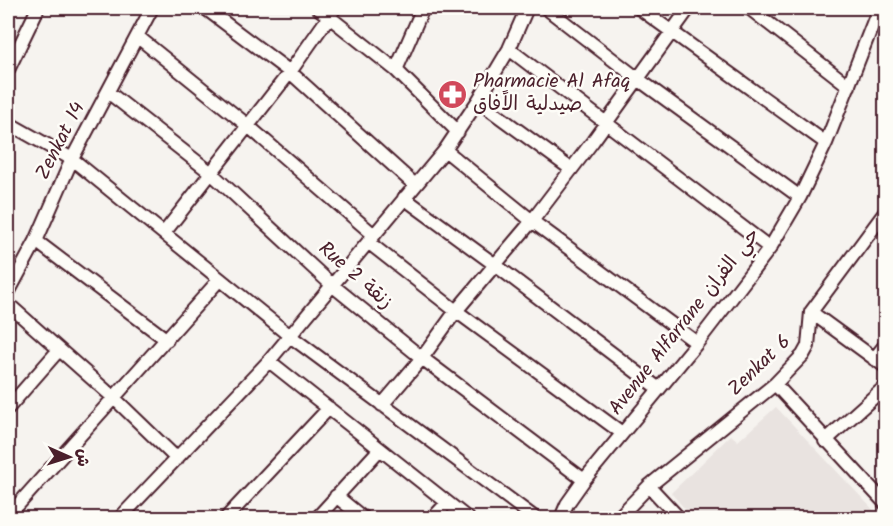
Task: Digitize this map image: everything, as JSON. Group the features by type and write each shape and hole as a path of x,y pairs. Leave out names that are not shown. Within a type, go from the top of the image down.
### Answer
{"street":[{"path":"8,70 38,8"},
{"name":"Zenkat 14","path":"8,293 36,241 72,159 152,8"},
{"path":"205,8 290,72 415,185"},
{"path":"318,8 333,12 458,132"},
{"path":"396,70 423,8"},
{"path":"120,519 269,361 445,150 509,49 527,8"},
{"path":"546,8 638,79 800,197"},
{"path":"639,8 825,143"},
{"path":"382,405 422,358 456,310 532,221 689,8"},
{"path":"749,8 849,86"},
{"name":"Avenue Alfarrane حي الفران","path":"561,519 567,504 584,480 697,343 770,248 800,197 825,143 879,8"},
{"path":"164,233 290,72 333,12"},
{"path":"138,37 247,125 371,238 456,310 622,433"},
{"path":"509,49 770,248"},
{"name":"Rue 2 زنقة","path":"108,92 210,172 332,285 422,358 584,480"},
{"path":"478,101 571,169"},
{"path":"8,123 72,159 290,336 535,519"},
{"path":"445,150 532,221 697,343"},
{"path":"404,198 659,389"},
{"path":"885,214 811,312 885,367"},
{"path":"36,241 166,340"},
{"path":"8,517 220,279"},
{"path":"8,304 58,351 114,398 177,459"},
{"name":"Zenkat 6","path":"618,519 649,486 775,384 803,355 808,346 811,312"},
{"path":"874,359 885,344"},
{"path":"8,408 58,351"},
{"path":"269,361 467,519"},
{"path":"775,384 825,441 883,497"},
{"path":"825,441 885,386"},
{"path":"226,519 329,408"},
{"path":"317,519 380,449"},
{"path":"649,486 679,519"},
{"path":"336,496 363,519"},
{"path":"433,519 447,503"}],"shaded area":[{"path":"776,407 881,518 693,518 671,493 731,435 738,441"}],"place":[{"name":"Pharmacie Al Afaq صيدلية الاًفاق","path":"452,94"}]}
